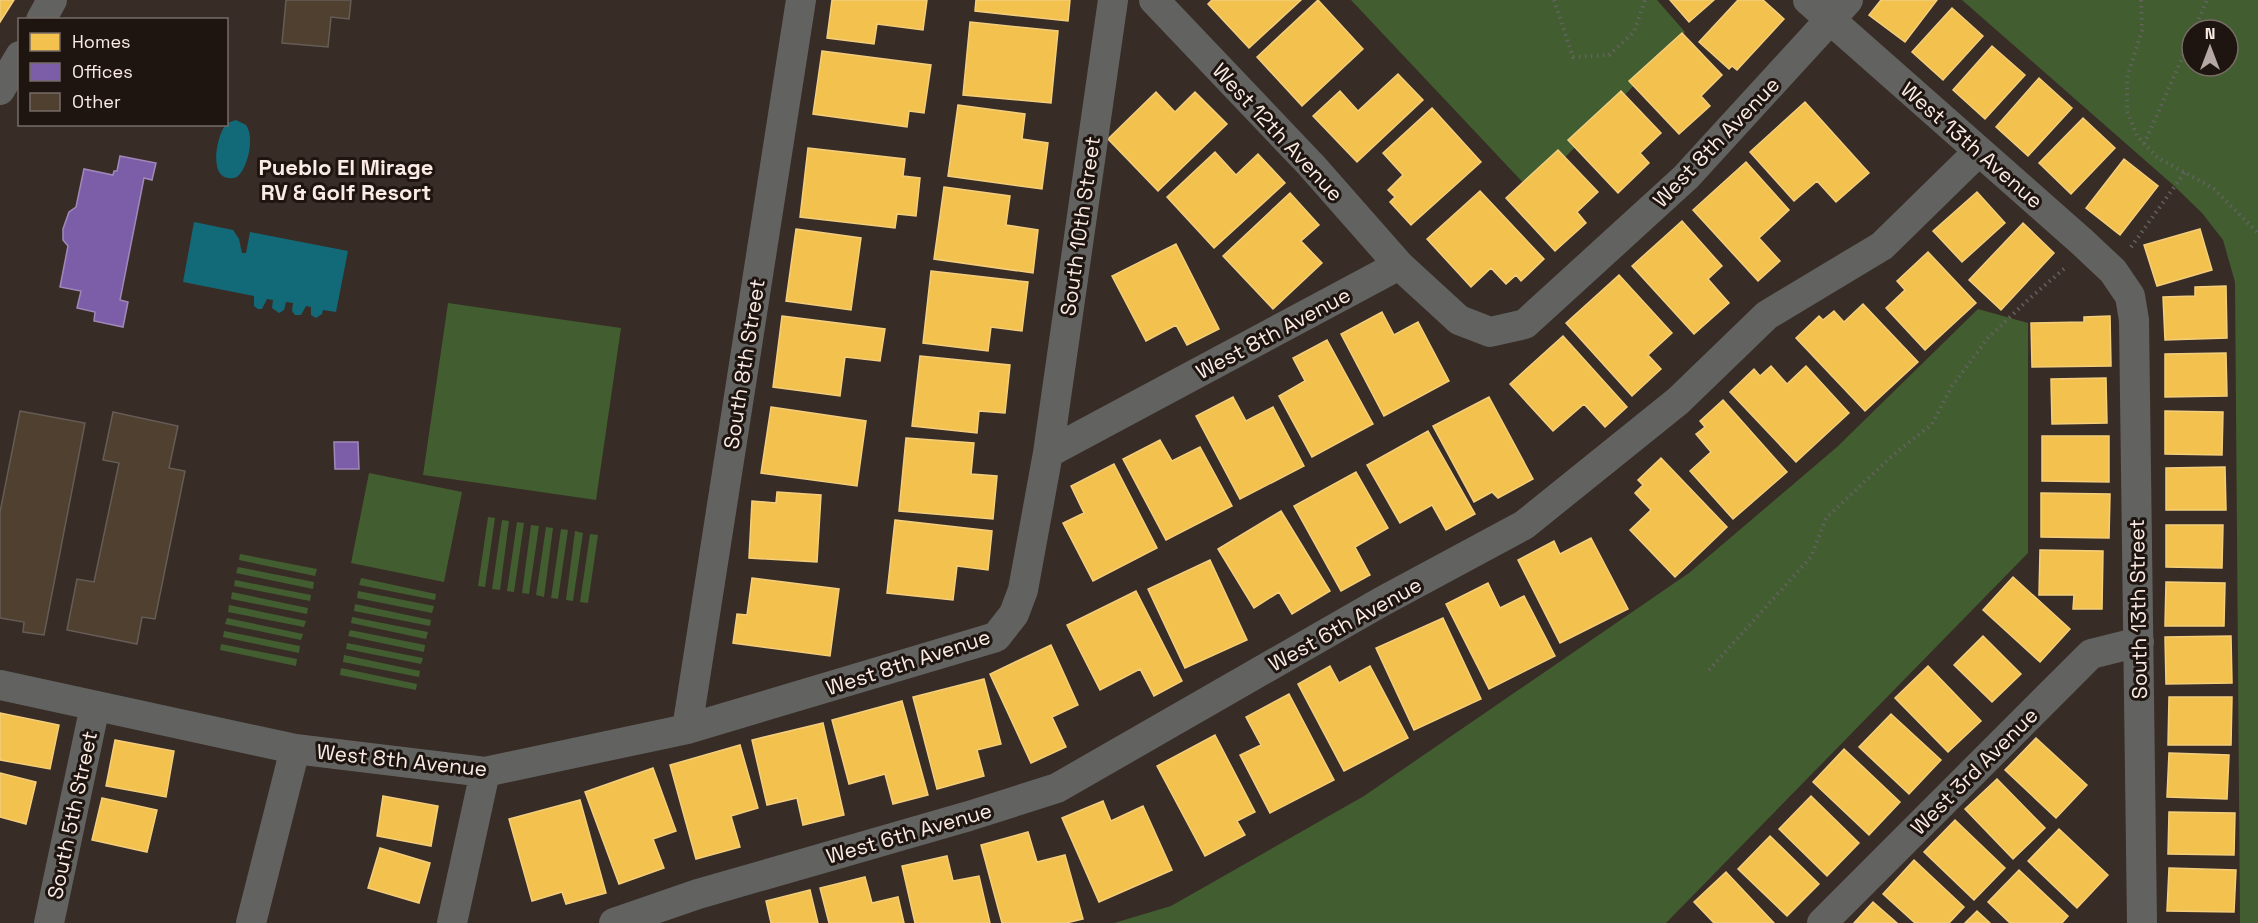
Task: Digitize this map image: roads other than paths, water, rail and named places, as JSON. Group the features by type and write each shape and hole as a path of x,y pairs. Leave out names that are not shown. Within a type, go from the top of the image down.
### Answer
{"street":[{"path":"42,18 52,0"},
{"name":"South 8th Street","path":"687,729 801,0"},
{"name":"South 10th Street","path":"1048,453 1113,0"},
{"name":"West 12th Avenue","path":"1154,0 1311,165 1399,265"},
{"name":"West 13th Avenue","path":"1808,0 1839,10 1979,151 2113,271 2130,296"},
{"name":"West 8th Avenue","path":"0,685 295,749 485,772 687,729 996,638 1014,614 1023,590 1048,453 1399,265 1459,320 1490,332 1525,324 1686,177 1839,10"},
{"path":"0,90 18,59"},
{"name":"West 6th Avenue","path":"614,923 698,894 969,816 1057,788 1381,602 1524,525 1678,401 1767,315 1882,246 1979,151"},
{"name":"South 13th Street","path":"2130,296 2134,320 2142,923"},
{"name":"West 3rd Avenue","path":"1822,923 2091,654 2139,642"},
{"name":"South 5th Street","path":"49,923 95,706"},
{"path":"251,923 295,749"},
{"path":"452,923 485,772"}],"water":[{"path":"236,120 246,125 249,130 250,144 247,160 241,173 237,177 227,178 217,167 216,157 223,128 228,126 228,123"},
{"path":"194,222 233,230 239,239 242,253 246,253 250,232 348,251 336,312 323,310 322,314 316,318 311,315 311,307 306,306 301,315 295,315 292,311 293,303 286,302 284,310 279,313 272,308 273,300 267,299 262,309 258,309 254,306 254,296 183,282"}],"district":[{"name":"Pueblo El Mirage RV & Golf Resort","path":"346,180"}]}
